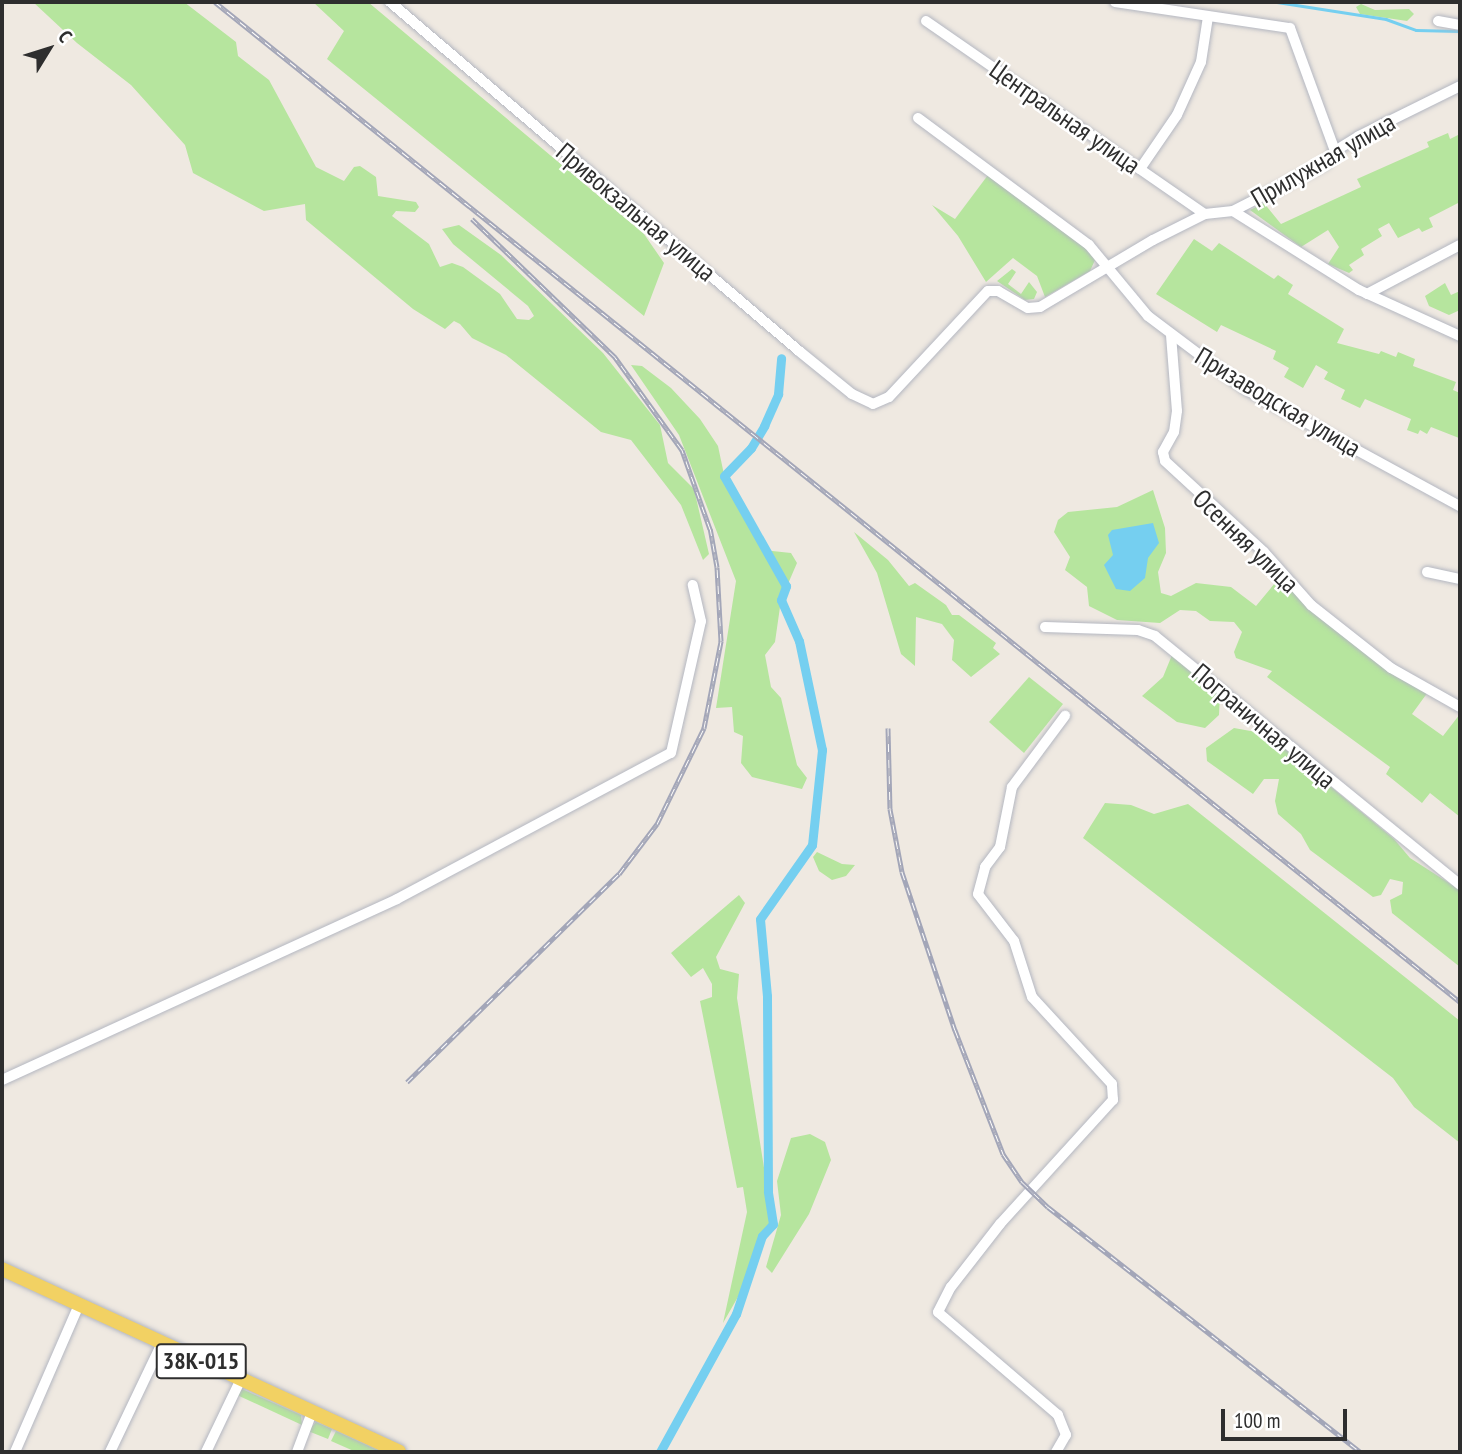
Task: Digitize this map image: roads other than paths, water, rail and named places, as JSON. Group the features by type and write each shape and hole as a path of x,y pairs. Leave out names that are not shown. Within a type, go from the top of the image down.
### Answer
{"main road":[{"name":"38К-015","path":"2,1270 399,1452"}],"street":[{"name":"Привокзальная улица","path":"390,2 852,394 873,404 889,397"},
{"path":"1115,2 1286,26 1297,40 1335,151"},
{"path":"1140,169 1177,115 1201,62 1208,17"},
{"name":"Центральная улица","path":"926,20 1205,214"},
{"path":"1438,21 1460,24"},
{"name":"Прилужная улица","path":"889,397 988,291 998,292 1028,308 1040,307 1109,264 1205,214 1233,211 1325,164 1335,151 1460,86"},
{"name":"Призаводская улица","path":"918,118 1109,264 1142,308 1171,335 1245,389 1460,506"},
{"path":"1233,211 1367,294 1460,336"},
{"path":"1367,294 1460,244"},
{"name":"Осенняя улица","path":"1171,335 1177,411 1174,432 1163,452 1165,461 1264,552 1311,605 1391,668 1437,690 1460,707"},
{"path":"1427,572 1460,579"},
{"path":"2,1080 397,900 671,753 701,621 693,584"},
{"name":"Пограничная улица","path":"1045,627 1138,630 1155,636 1460,885"},
{"path":"1056,1452 1066,1436 1058,1415 937,1312 951,1287 1014,1207 1113,1100 1112,1084 1032,997 1014,941 978,894 985,867 1000,847 1012,787 1065,716"},
{"path":"15,1452 79,1305"},
{"path":"110,1452 162,1343"},
{"path":"206,1452 241,1379"},
{"path":"297,1452 312,1412"}],"water":[{"path":"1153,523 1159,543 1148,558 1145,578 1130,591 1116,589 1104,565 1113,555 1108,535 1112,530"}],"waterway":[{"path":"1277,2 1386,19 1416,30 1460,31"},
{"path":"660,1452 736,1314 762,1236 773,1224 768,1191 767,996 760,919 812,845 822,750 799,641 781,600 786,586 724,476 751,448 764,426 778,394 781,358"}],"railway":[{"path":"215,2 1460,1002"},
{"path":"407,1082 619,874 657,824 704,728 721,641 717,567 710,529 682,450 615,357 472,219"},
{"path":"888,728 890,809 902,872 955,1030 1003,1154 1022,1182 1048,1207 1360,1452"}]}
